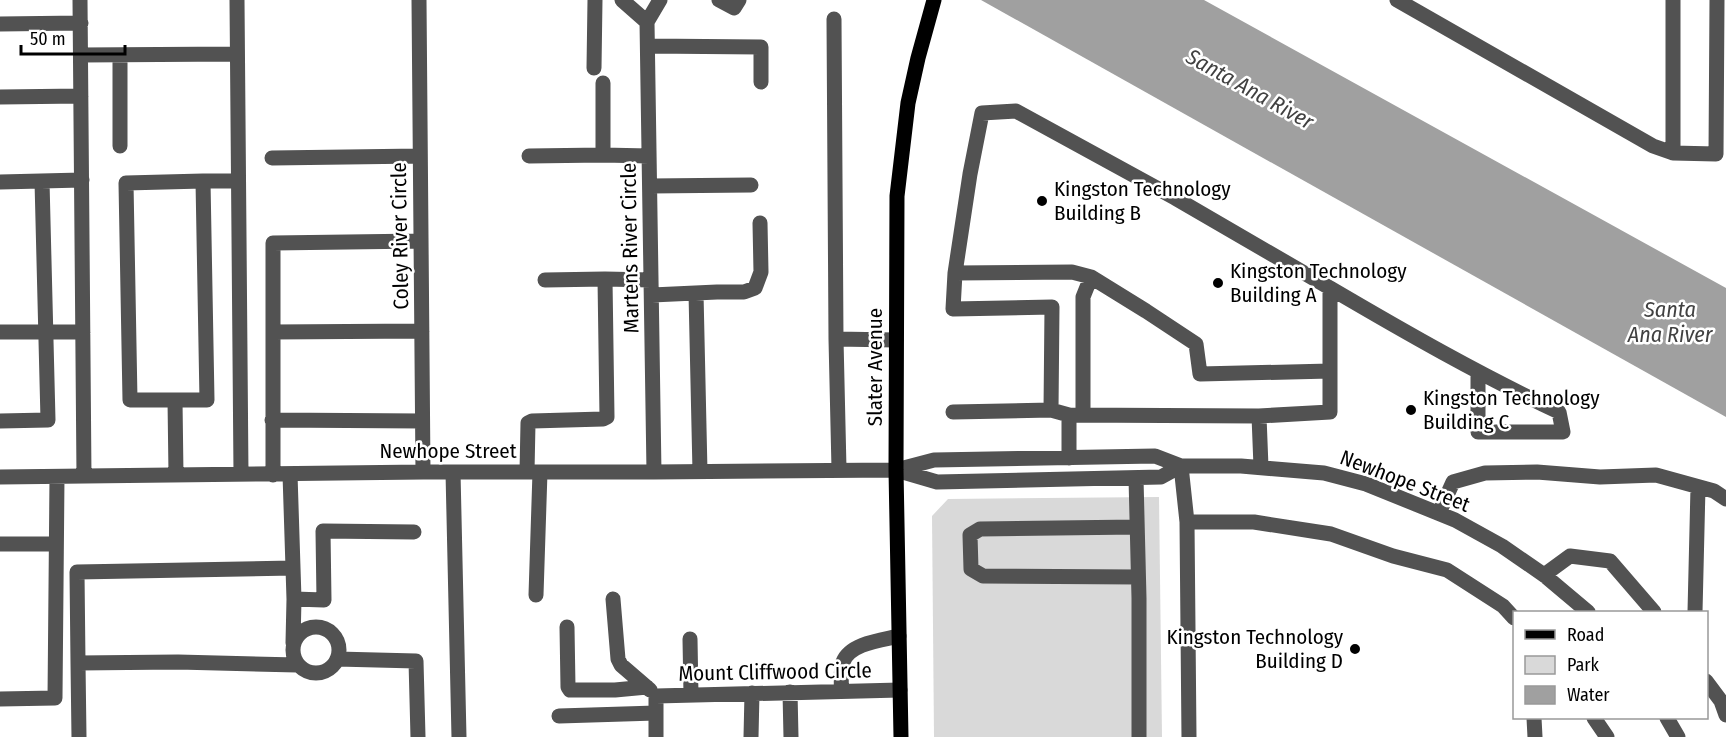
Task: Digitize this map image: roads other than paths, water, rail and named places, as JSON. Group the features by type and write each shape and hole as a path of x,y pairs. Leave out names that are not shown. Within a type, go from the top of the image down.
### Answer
{"main road":[{"name":"Slater Avenue","path":"901,737 896,470 897,196 908,103 934,0"}],"street":[{"path":"81,0 84,476"},
{"path":"237,0 241,474"},
{"name":"Coley River Circle","path":"419,0 423,472"},
{"path":"594,68 595,0"},
{"path":"622,0 647,22 660,0"},
{"path":"719,0 734,8 739,0"},
{"path":"1397,0 1653,146 1673,153 1716,154 1717,0"},
{"path":"1673,0 1673,153"},
{"path":"834,20 839,469"},
{"name":"Martens River Circle","path":"647,22 654,472"},
{"path":"0,24 81,23"},
{"path":"648,46 761,47 761,82"},
{"path":"81,55 237,54"},
{"path":"120,55 120,146"},
{"path":"603,83 603,155"},
{"path":"0,98 81,96"},
{"path":"1051,410 1052,307 953,309 955,273 982,113 1016,111 1175,198 1478,372 1559,412 1563,432 1478,432 1478,372"},
{"path":"272,158 420,156"},
{"path":"529,156 650,156"},
{"path":"0,182 82,180"},
{"path":"203,182 207,400 130,400 126,183 238,180"},
{"path":"0,421 48,420 42,181"},
{"path":"650,186 751,185"},
{"path":"545,280 605,279 651,288 696,293 744,292 756,288 761,272 760,223"},
{"path":"273,475 273,243 421,241"},
{"path":"955,273 1072,272 1091,277 1196,344 1200,374 1330,371"},
{"path":"1070,458 1076,415 1083,297 1091,277"},
{"path":"536,595 533,472 528,423 607,417 605,279"},
{"path":"953,412 1051,410 1076,415 1259,416 1330,412 1330,288"},
{"path":"696,293 700,472"},
{"path":"273,332 422,331"},
{"path":"0,332 83,332"},
{"path":"836,339 896,340"},
{"path":"176,400 176,475"},
{"path":"1259,416 1261,468"},
{"path":"272,420 422,421"},
{"name":"Newhope Street","path":"0,477 896,470 934,460 1155,456 1181,466 1241,466 1324,473 1366,484 1455,520 1502,546 1544,574 1583,611"},
{"path":"1181,466 1187,522 1189,737"},
{"name":"Newhope Street","path":"896,470 937,483 1161,477 1181,466"},
{"path":"453,472 459,737"},
{"path":"1439,513 1453,482 1485,473 1537,472 1600,477 1656,475 1714,491 1726,499"},
{"path":"290,474 294,599 292,650 293,658 297,665 311,673 327,671 337,659 339,651 335,636 323,627 308,627 296,636 293,643"},
{"path":"0,699 55,698 57,477"},
{"path":"1136,478 1139,737"},
{"path":"1695,611 1698,486"},
{"path":"1187,522 1254,522 1331,534 1393,556 1447,570 1503,606 1513,616"},
{"path":"1137,527 980,529 970,535 971,569 983,576 1138,577"},
{"path":"294,599 324,600 323,531 414,532"},
{"path":"0,544 55,544"},
{"path":"1544,574 1570,556 1610,561 1653,611"},
{"path":"79,737 76,572 293,568"},
{"path":"613,599 618,659 652,692"},
{"path":"567,627 568,687 570,690 652,692"},
{"path":"841,691 842,663 846,656 869,642 899,636"},
{"path":"690,639 691,695"},
{"path":"337,659 416,661 418,737"},
{"path":"78,663 178,662 297,665"},
{"path":"1708,682 1721,701 1726,715"},
{"name":"Mount Cliffwood Circle","path":"656,737 656,713 652,692 691,695 900,690"},
{"path":"790,692 791,737"},
{"path":"751,737 752,693"},
{"path":"559,716 656,713"},
{"path":"1534,719 1535,737"},
{"path":"1595,719 1607,737"},
{"path":"1668,719 1678,737"}],"water":[{"name":"Santa Ana River","path":"981,0 1204,0 1726,288 1726,417"}],"place":[{"name":"Kingston Technology Building B","path":"1042,201"},
{"name":"Kingston Technology Building A","path":"1218,283"},
{"name":"Kingston Technology Building C","path":"1411,410"},
{"name":"Kingston Technology Building D","path":"1355,649"}]}
